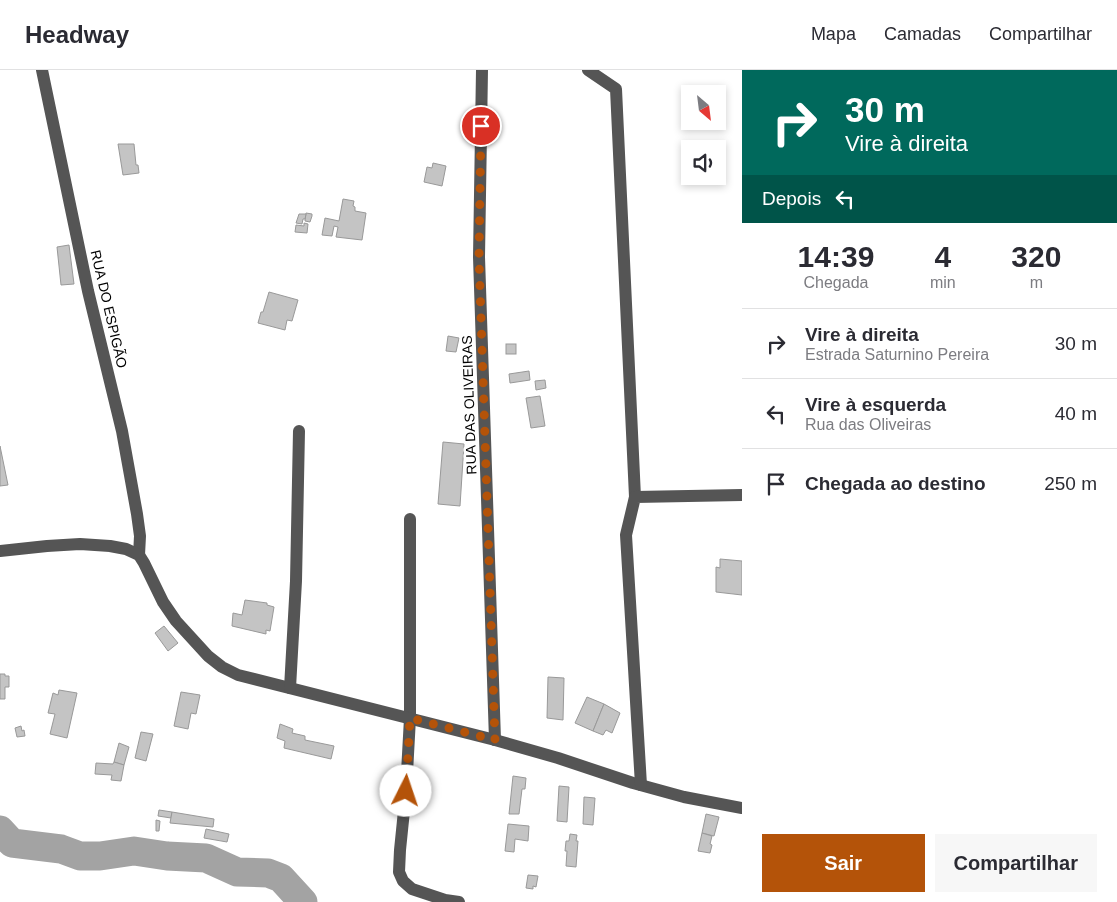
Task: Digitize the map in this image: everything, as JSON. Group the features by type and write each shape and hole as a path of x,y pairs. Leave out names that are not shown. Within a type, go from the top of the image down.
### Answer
{"street":[{"name":"RUA DO ESPIGÃO","path":"42,70 88,291 122,431 137,514 140,536 139,555"},
{"name":"RUA DAS OLIVEIRAS","path":"482,70 479,257 495,740"},
{"path":"588,70 616,89 635,497 626,536 641,785"},
{"path":"290,688 296,581 299,431"},
{"path":"635,497 742,495"},
{"path":"410,519 410,718 399,872 403,881 412,889 438,898 459,902"},
{"path":"0,551 80,544 126,549 139,555 163,602 176,621 208,656 222,667 238,674 495,740 684,797 742,808"}],"building":[{"path":"118,144 134,144 136,165 138,165 139,173 123,175"},
{"path":"433,163 446,166 442,186 424,182 427,167 432,168"},
{"path":"343,199 354,201 355,211 366,213 362,240 336,237 338,227 334,226 332,236 322,235 325,218 339,221"},
{"path":"306,213 312,214 310,222 305,221"},
{"path":"299,214 306,214 302,224 296,223"},
{"path":"304,223 308,224 307,233 295,232 296,225 304,226"},
{"path":"69,245 74,284 61,285 57,247"},
{"path":"269,292 298,300 292,321 287,320 285,330 258,323"},
{"path":"448,336 459,338 456,352 446,351"},
{"path":"506,344 516,344 516,354 506,354"},
{"path":"529,371 530,380 510,383 509,374"},
{"path":"545,380 546,388 536,390 535,381"},
{"path":"540,396 545,426 531,428 526,398"},
{"path":"443,442 464,444 460,506 438,504"},
{"path":"0,446 8,485 0,486"},
{"path":"720,559 742,561 742,595 716,592 716,567 720,568"},
{"path":"245,600 267,603 267,605 274,607 270,631 266,630 266,634 232,626 233,613 242,615"},
{"path":"164,626 178,643 168,651 155,633"},
{"path":"0,674 9,676 9,687 5,687 5,699 0,699"},
{"path":"548,677 564,678 563,720 547,718"},
{"path":"59,690 77,693 67,738 50,734 55,714 48,713 53,693 58,695"},
{"path":"181,692 200,695 196,714 191,713 188,729 174,726"},
{"path":"587,697 604,704 593,731 575,723"},
{"path":"604,704 620,713 612,733 606,730 603,735 593,731"},
{"path":"280,724 293,729 292,733 305,736 305,740 334,746 331,759 284,748 285,741 277,738"},
{"path":"21,726 25,736 17,737 15,728"},
{"path":"141,732 153,734 146,761 135,758"},
{"path":"119,743 129,747 124,765 114,762"},
{"path":"114,762 124,765 121,781 111,780 112,775 95,774 96,763 113,764"},
{"path":"513,776 526,778 525,789 522,789 519,814 509,814"},
{"path":"559,786 569,787 567,822 557,821"},
{"path":"584,797 595,798 593,825 583,824"},
{"path":"159,810 172,812 171,818 158,816"},
{"path":"172,812 214,819 213,827 170,823"},
{"path":"706,814 719,817 714,836 702,833"},
{"path":"156,820 160,821 159,831 156,831"},
{"path":"508,824 529,826 528,841 515,839 514,852 505,851"},
{"path":"206,829 229,834 227,842 204,838"},
{"path":"702,833 712,836 710,853 698,851"},
{"path":"570,834 577,835 576,867 566,866 566,841 569,841"},
{"path":"528,875 538,876 536,887 533,886 533,889 526,888"}],"waterway":[{"path":"0,830 12,843 61,849 80,856 100,856 134,851 167,856 206,858 237,872 268,873 281,878 303,902"}],"route":[{"path":"406,791 410,718 495,740 479,257 481,126"}]}
